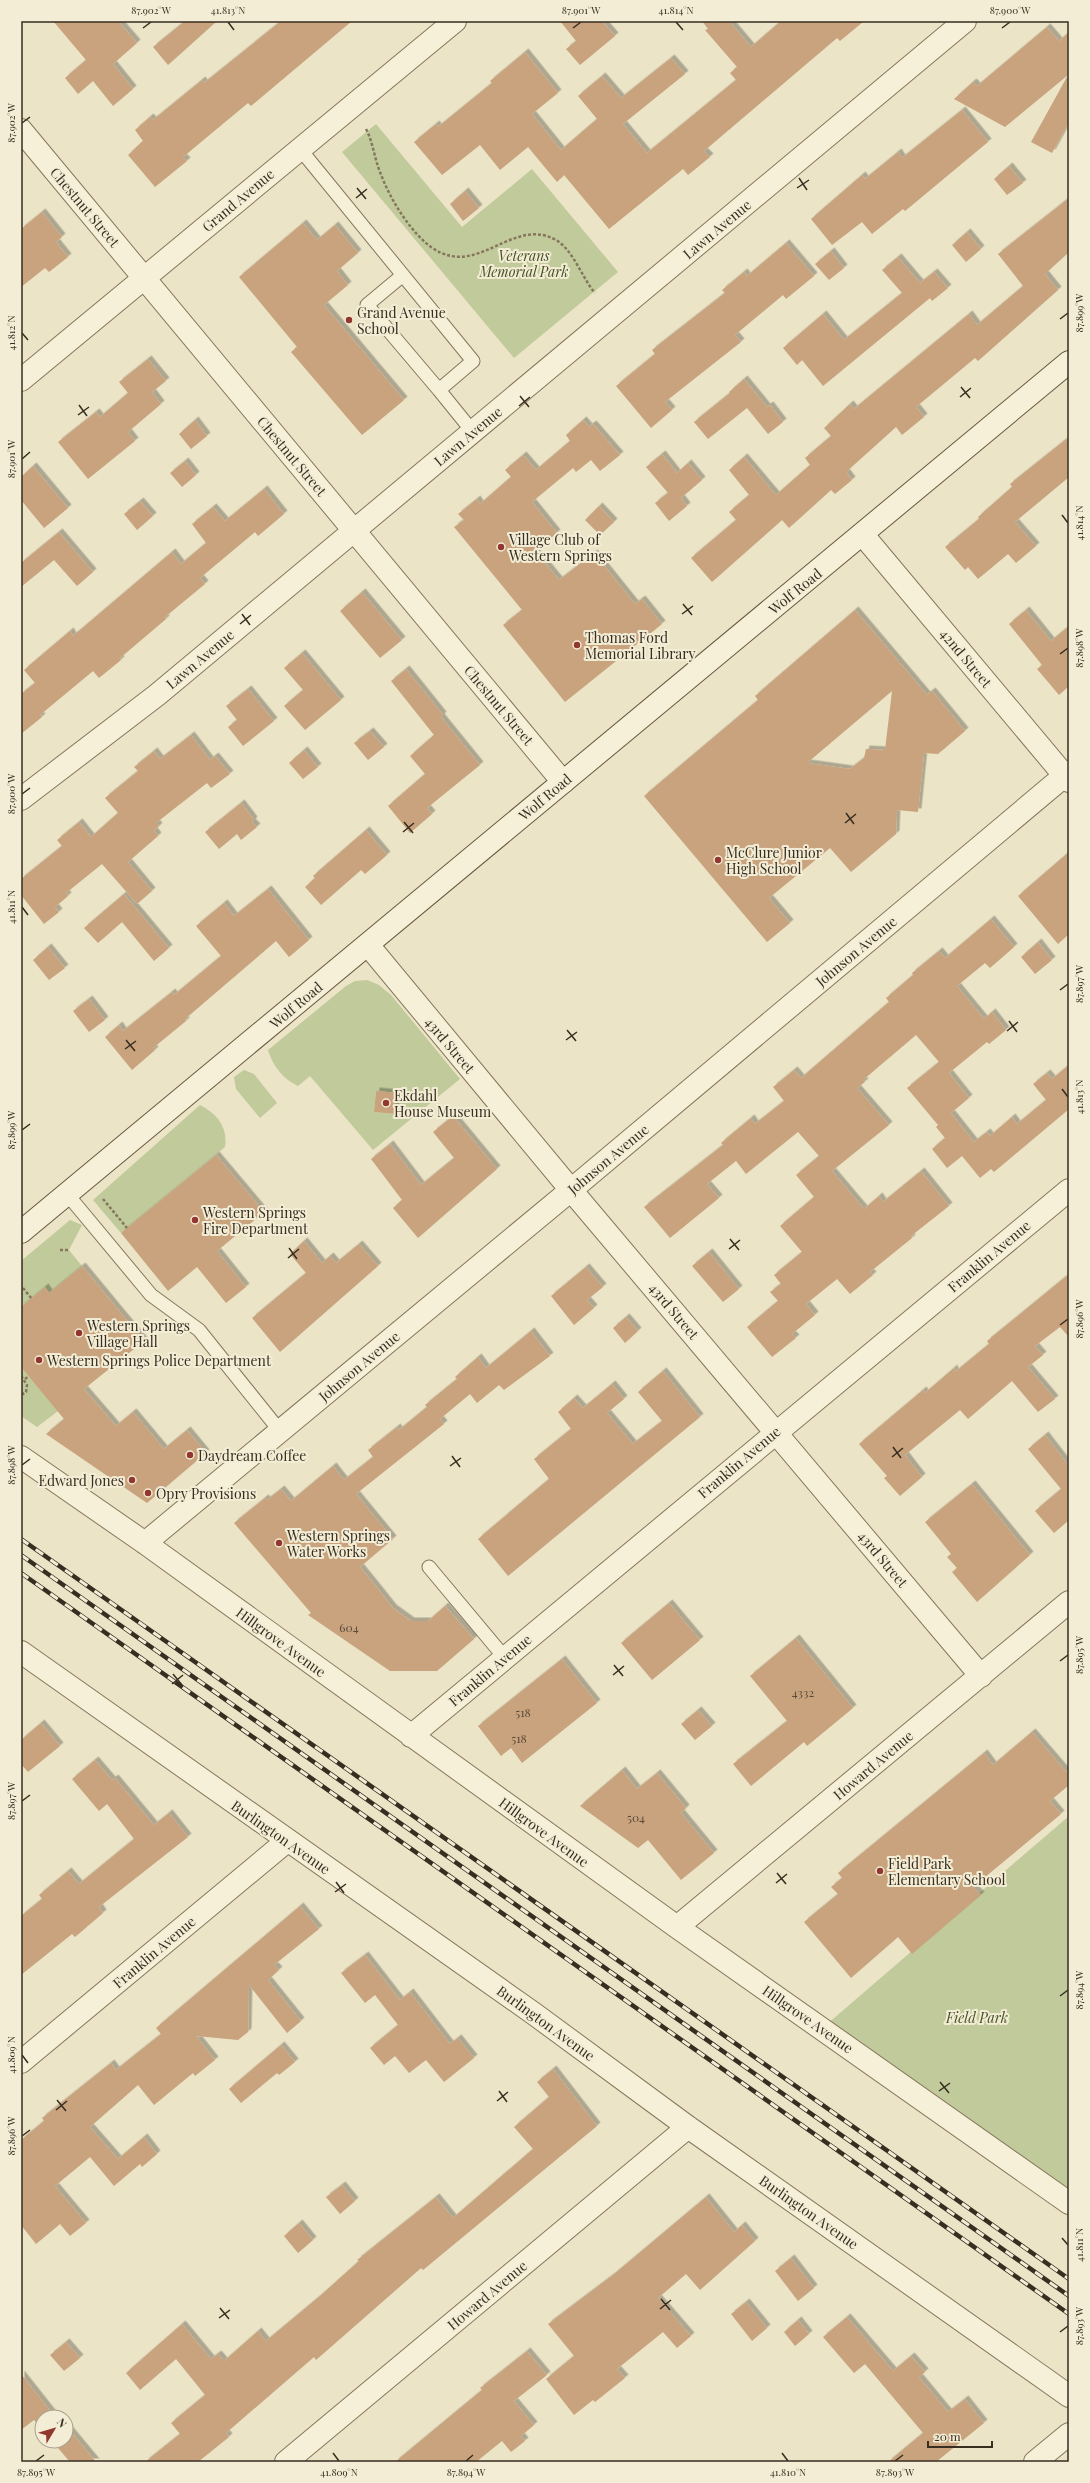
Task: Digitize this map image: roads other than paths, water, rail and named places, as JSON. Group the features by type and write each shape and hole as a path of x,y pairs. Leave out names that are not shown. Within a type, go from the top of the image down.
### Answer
{"street":[{"name":"Grand Avenue","path":"21,380 455,21"},
{"name":"Lawn Avenue","path":"21,800 157,695 965,21"},
{"name":"Chestnut Street","path":"21,130 145,277 563,782"},
{"name":"Wolf Road","path":"21,1232 563,782 864,535 1069,362"},
{"name":"42nd Street","path":"864,535 1068,776"},
{"name":"Johnson Avenue","path":"145,1543 1068,776"},
{"name":"43rd Street","path":"368,945 571,1190 981,1676"},
{"name":"Franklin Avenue","path":"411,1736 1069,1190"},
{"name":"Hillgrove Avenue","path":"21,1457 145,1543 677,1927 1069,2203"},
{"name":"Howard Avenue","path":"677,1927 1069,1602"},
{"name":"Burlington Avenue","path":"21,1652 286,1841 533,2013 688,2127 1069,2396"},
{"name":"Franklin Avenue","path":"21,2062 286,1841"},
{"name":"Howard Avenue","path":"286,2462 688,2127"},
{"path":"1035,2462 1069,2434"}],"lane":[{"path":"300,149 473,361 439,390"},
{"path":"402,275 367,304 473,432"},
{"path":"67,1194 151,1295 199,1330 280,1431"},
{"path":"429,1567 505,1658"}],"railway":[{"path":"21,1539 1069,2279"},
{"path":"21,1555 1069,2296"},
{"path":"21,1573 1069,2314"}],"place":[{"name":"Grand Avenue School","path":"349,320"},
{"name":"Village Club of Western Springs","path":"501,547"},
{"name":"Thomas Ford Memorial Library","path":"577,645"},
{"name":"McClure Junior High School","path":"718,860"},
{"name":"Ekdahl House Museum","path":"386,1103"},
{"name":"Western Springs Fire Department","path":"195,1220"},
{"name":"Western Springs Village Hall","path":"79,1333"},
{"name":"Western Springs Police Department","path":"39,1360"},
{"name":"Daydream Coffee","path":"190,1455"},
{"name":"Edward Jones","path":"132,1480"},
{"name":"Opry Provisions","path":"148,1493"},
{"name":"Western Springs Water Works","path":"279,1543"},
{"name":"Field Park Elementary School","path":"880,1871"}],"park label":[{"name":"Veterans Memorial Park","path":"524,264"},
{"name":"Field Park","path":"977,2017"}]}
